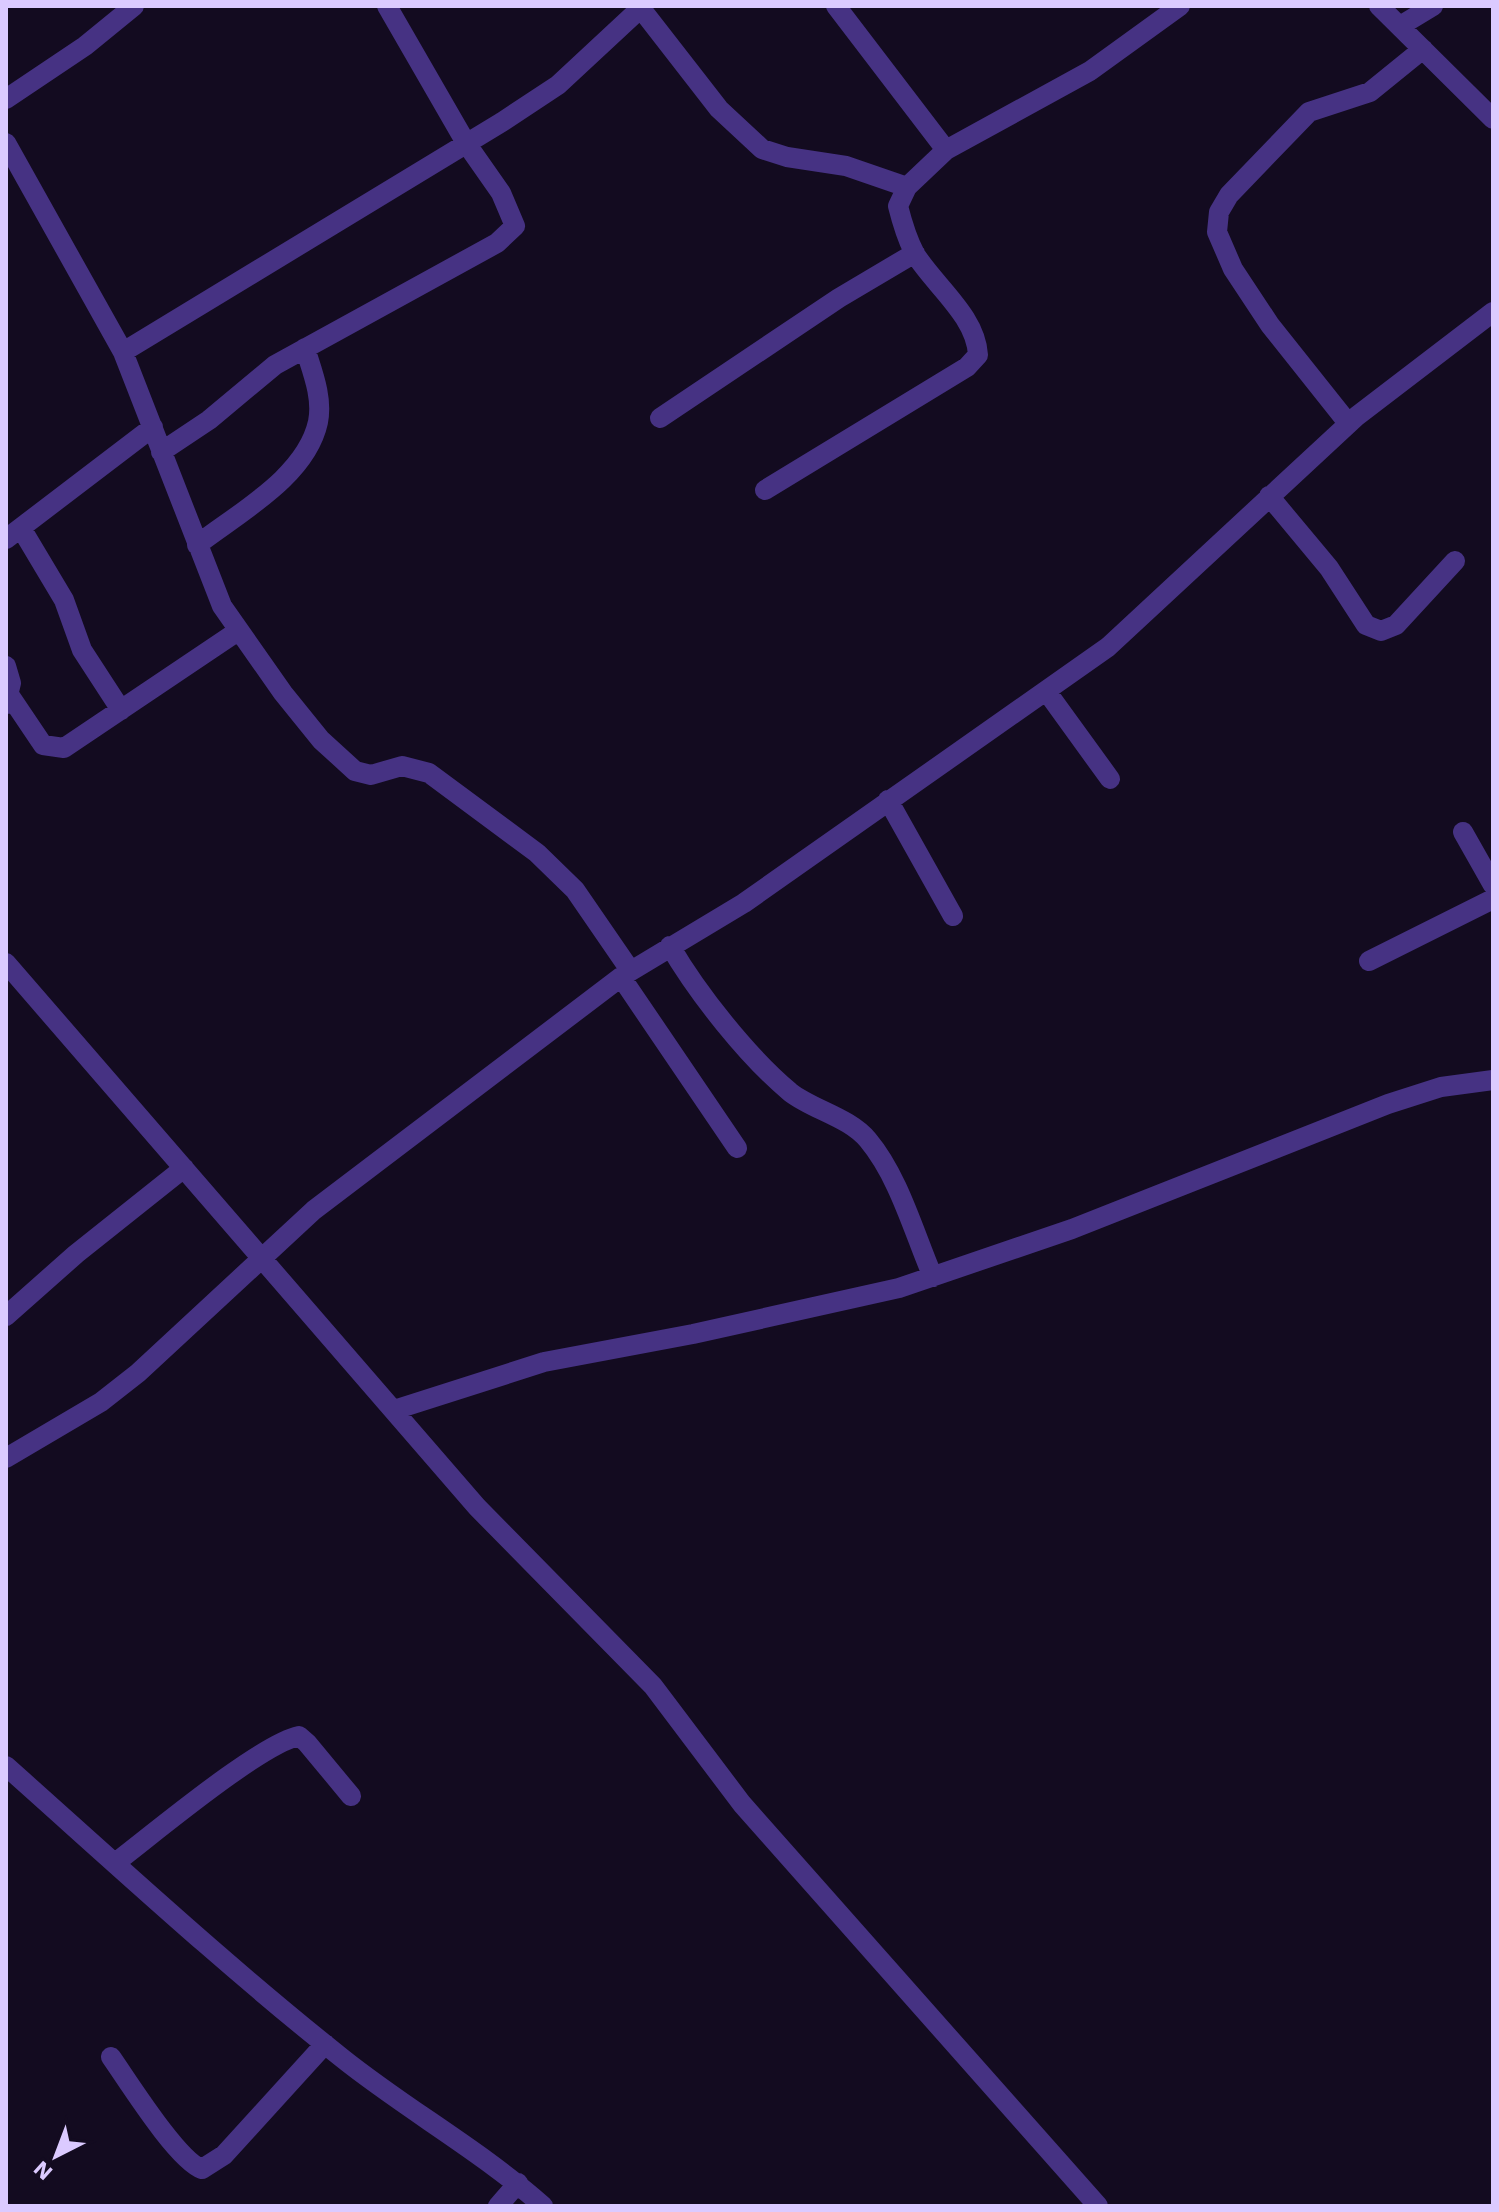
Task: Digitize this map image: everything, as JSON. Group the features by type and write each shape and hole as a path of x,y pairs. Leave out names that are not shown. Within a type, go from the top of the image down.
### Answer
{"street":[{"path":"6,99 85,46 134,6"},
{"path":"161,452 209,420 262,373 508,235 515,226 511,212 466,143 387,6"},
{"path":"836,6 946,150"},
{"path":"765,490 967,367 978,355 977,341 970,327 915,253 898,206 907,187 946,150 1090,71 1180,6"},
{"path":"1379,6 1493,119"},
{"path":"1400,26 1433,6"},
{"path":"123,352 558,85 641,7 719,109 762,149 787,157 857,168 907,187"},
{"path":"1348,423 1270,325 1233,269 1217,232 1219,212 1229,195 1309,112 1370,92 1423,49"},
{"path":"6,143 123,352 209,579 238,631 321,740 355,771 371,775 402,766 429,773 559,872 594,914 625,974 737,1148"},
{"path":"660,418 839,298 915,253"},
{"path":"6,1458 101,1402 138,1373 261,1258 360,1172 625,974 744,903 1108,647 1348,423 1493,312"},
{"path":"197,545 272,487 303,454 318,422 319,403 305,348"},
{"path":"121,710 82,650 64,600 13,533 153,427"},
{"path":"1269,496 1329,568 1366,625 1381,631 1396,625 1455,561"},
{"path":"6,666 11,683 8,700 43,745 52,749 74,744 238,631"},
{"path":"1047,692 1110,779"},
{"path":"888,800 953,916"},
{"path":"1463,832 1493,885"},
{"path":"1369,961 1493,899"},
{"path":"670,946 701,996 776,1079 816,1109 865,1136 886,1165 933,1277"},
{"path":"6,963 477,1507 653,1686 742,1804 1098,2206"},
{"path":"394,1410 544,1362 693,1334 933,1277 1085,1224 1388,1104 1441,1087 1493,1080"},
{"path":"6,1316 76,1254 184,1168"},
{"path":"115,1863 248,1764 289,1738 299,1736 307,1743 351,1796"},
{"path":"6,1766 169,1915 325,2044 518,2183 543,2206"},
{"path":"111,2057 166,2134 194,2166 202,2169 224,2155 325,2044"},
{"path":"498,2206 518,2183"}]}
